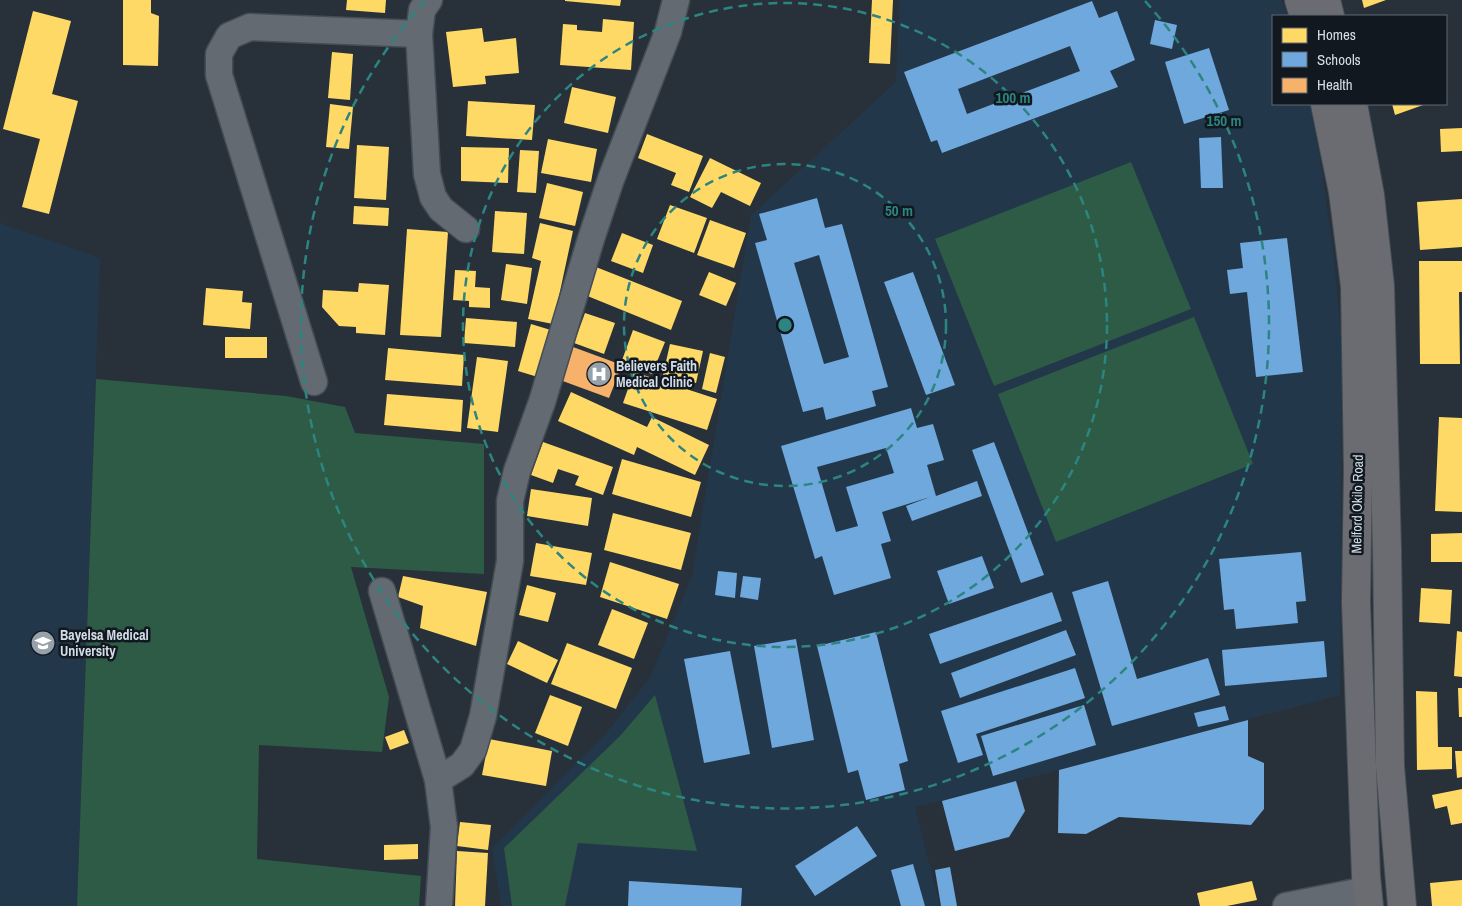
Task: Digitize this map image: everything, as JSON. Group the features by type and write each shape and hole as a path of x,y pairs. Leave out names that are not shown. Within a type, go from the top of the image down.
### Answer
{"main road":[{"path":"1299,0 1304,15"},
{"path":"1326,0 1330,15"},
{"name":"Melford Okilo Road","path":"1325,105 1343,192 1355,286 1358,470 1356,603 1360,751 1368,898"},
{"name":"Melford Okilo Road","path":"1353,105 1370,195 1380,286 1390,766 1402,906"}],"street":[{"path":"429,0 422,10 419,34 427,174 433,197 441,209 466,229"},
{"path":"438,780 462,765 473,750 483,716 510,561 510,501 518,471 542,402 590,239 611,179 668,32 676,0"},
{"path":"314,382 219,75 219,54 229,36 250,27 419,34"},
{"path":"382,591 438,780 444,827 439,906"},
{"path":"1286,906 1368,898"}],"shaded area":[{"path":"899,0 1281,0 1287,15 1272,15 1272,105 1310,105 1322,171 1334,259 1342,344 1340,695 915,807 940,906 501,906 492,848 607,732 651,676 692,575 751,215 896,82"},
{"name":"Bayelsa Medical University","path":"0,223 100,258 77,906 0,906"}],"green space":[{"path":"1131,162 1191,309 994,386 935,239"},
{"path":"1194,317 1253,464 1056,542 998,394"},
{"path":"96,379 286,396 345,407 355,433 484,444 484,574 351,567 389,697 382,752 259,745 257,859 421,876 419,906 77,906"},
{"path":"655,695 697,851 578,843 565,906 512,906 504,848 620,736"}],"building: Homes":[{"path":"123,0 151,0 151,13 159,16 158,66 123,65"},
{"path":"347,0 386,0 385,13 346,10"},
{"path":"565,0 621,0 620,6"},
{"path":"872,0 893,0 890,64 869,63"},
{"path":"1362,0 1386,0 1364,8"},
{"path":"33,11 71,21 52,94 78,101 49,214 22,207 40,139 3,129"},
{"path":"603,19 634,22 631,70 560,65 563,24 577,25 577,30 602,32"},
{"path":"482,28 484,42 516,38 519,73 485,76 486,84 453,87 446,32"},
{"path":"332,52 353,54 350,100 328,98"},
{"path":"572,87 616,97 608,133 564,123"},
{"path":"468,101 535,105 532,140 466,136"},
{"path":"330,104 353,107 349,149 326,147"},
{"path":"1392,105 1423,105 1395,115"},
{"path":"1462,128 1462,151 1441,152 1440,129"},
{"path":"647,134 703,156 689,192 671,185 676,173 638,158"},
{"path":"548,139 597,149 591,182 541,173"},
{"path":"357,145 389,147 386,200 354,198"},
{"path":"461,147 509,148 508,183 461,181"},
{"path":"520,150 539,151 536,193 517,192"},
{"path":"710,158 761,183 750,206 721,192 712,208 690,197"},
{"path":"547,183 583,192 575,226 539,218"},
{"path":"1462,199 1462,247 1420,250 1417,202"},
{"path":"670,205 707,218 694,253 657,239"},
{"path":"354,206 389,208 388,226 353,224"},
{"path":"495,211 527,213 524,254 492,252"},
{"path":"710,220 746,233 734,268 697,255"},
{"path":"540,223 573,231 553,324 528,319 541,261 532,258"},
{"path":"407,229 448,232 441,337 400,335"},
{"path":"622,233 653,245 643,273 611,261"},
{"path":"1419,261 1462,261 1462,292 1459,292 1460,364 1420,364"},
{"path":"506,264 532,268 527,304 501,300"},
{"path":"596,267 682,301 671,330 585,295"},
{"path":"455,270 476,271 475,287 490,288 490,308 469,307 469,301 453,300"},
{"path":"709,272 736,283 726,306 699,295"},
{"path":"359,283 389,285 385,335 356,333 356,327 339,326 322,307 323,290 358,292"},
{"path":"206,288 243,291 242,302 252,303 250,329 203,325"},
{"path":"585,313 615,323 604,354 574,343"},
{"path":"466,318 517,322 515,347 464,343"},
{"path":"531,324 554,331 541,378 518,371"},
{"path":"633,330 665,342 652,374 621,363"},
{"path":"225,337 267,337 267,358 225,358"},
{"path":"670,344 703,351 696,383 663,375"},
{"path":"388,348 464,355 462,386 385,380"},
{"path":"710,353 725,357 716,393 702,389"},
{"path":"477,357 508,361 498,432 467,428"},
{"path":"634,372 717,399 707,430 623,403"},
{"path":"571,392 647,427 652,417 709,445 695,475 637,447 634,455 558,421"},
{"path":"387,394 463,400 461,432 384,425"},
{"path":"1439,417 1462,418 1462,512 1435,511"},
{"path":"543,442 613,467 603,495 575,485 579,476 558,469 553,483 531,475"},
{"path":"622,459 701,482 691,517 612,494"},
{"path":"531,489 592,498 588,526 527,516"},
{"path":"613,513 691,533 681,570 604,550"},
{"path":"1462,533 1462,562 1431,562 1431,534"},
{"path":"536,543 592,553 586,585 530,576"},
{"path":"610,562 679,584 667,619 600,597"},
{"path":"403,576 487,592 476,646 420,628 423,606 398,597"},
{"path":"527,585 556,593 548,622 519,615"},
{"path":"1421,588 1452,590 1450,624 1419,622"},
{"path":"612,609 648,623 634,659 598,645"},
{"path":"1457,631 1462,632 1462,677 1454,676"},
{"path":"518,641 558,660 547,683 507,664"},
{"path":"567,643 632,668 616,709 551,684"},
{"path":"1458,688 1462,688 1462,717 1459,717"},
{"path":"1416,691 1437,692 1438,747 1452,747 1452,769 1417,770"},
{"path":"550,695 582,707 568,746 535,733"},
{"path":"404,730 409,743 390,750 385,737"},
{"path":"489,739 552,751 546,786 482,775"},
{"path":"1455,751 1462,751 1462,777 1457,778"},
{"path":"1462,789 1462,823 1451,825 1447,806 1435,809 1432,795"},
{"path":"460,822 491,825 488,850 457,846"},
{"path":"418,844 418,859 384,860 384,845"},
{"path":"457,851 488,853 485,906 455,906"},
{"path":"1462,880 1462,906 1432,906 1430,883"},
{"path":"1252,881 1257,900 1227,906 1200,906 1197,893"}],"building: Schools":[{"path":"1092,1 1099,18 1117,11 1135,60 1110,71 1118,87 942,153 937,140 931,142 904,72","holes":["1070,46 1080,71 967,114 958,89"]},
{"path":"1155,20 1177,25 1172,49 1150,44"},
{"path":"1209,48 1229,110 1184,124 1165,62"},
{"path":"1221,137 1223,188 1201,188 1199,138"},
{"path":"817,198 825,228 842,224 888,387 872,391 876,406 826,420 823,407 803,412 755,243 767,240 759,214","holes":["819,255 849,357 824,364 794,263"]},
{"path":"1287,238 1303,372 1256,377 1247,292 1230,294 1227,270 1243,268 1240,243"},
{"path":"913,272 955,385 926,395 884,282"},
{"path":"911,408 917,428 933,424 944,460 927,465 936,496 977,481 982,496 912,521 906,506 930,497 882,512 891,541 881,544 891,578 834,595 822,556 815,559 781,446","holes":["886,448 894,473 846,487 858,526 836,532 817,467"]},
{"path":"994,442 1044,575 1021,583 972,450"},
{"path":"1301,552 1306,601 1296,602 1298,623 1236,629 1234,609 1224,610 1219,559"},
{"path":"982,556 994,588 949,604 937,571"},
{"path":"718,571 737,573 735,598 715,595"},
{"path":"743,576 761,578 758,600 740,597"},
{"path":"1108,581 1137,679 1208,658 1220,695 1112,726 1072,592"},
{"path":"1052,592 1062,621 940,664 929,634"},
{"path":"1066,630 1076,655 960,698 951,673"},
{"path":"876,632 908,761 899,764 905,790 866,800 858,770 848,773 817,646"},
{"path":"796,639 814,740 772,748 754,646"},
{"path":"1324,641 1327,677 1225,686 1222,650"},
{"path":"730,651 750,754 704,763 684,659"},
{"path":"1075,668 1085,698 976,734 983,755 958,763 941,711"},
{"path":"1084,705 1096,745 993,776 981,736"},
{"path":"1225,706 1229,720 1198,727 1194,713"},
{"path":"1248,720 1248,756 1264,763 1264,809 1251,825 1119,817 1086,834 1058,833 1059,770"},
{"path":"1016,781 1025,811 1009,837 955,851 942,801"},
{"path":"857,826 877,856 815,896 795,866"},
{"path":"913,864 925,906 901,906 891,870"},
{"path":"950,867 957,906 941,906 935,870"},
{"path":"629,881 742,888 741,906 628,906"}],"building: Health":[{"path":"573,347 622,365 609,398 560,380"}],"place":[{"name":"Believers Faith Medical Clinic","path":"599,374"},
{"name":"Bayelsa Medical University","path":"43,643"}]}
